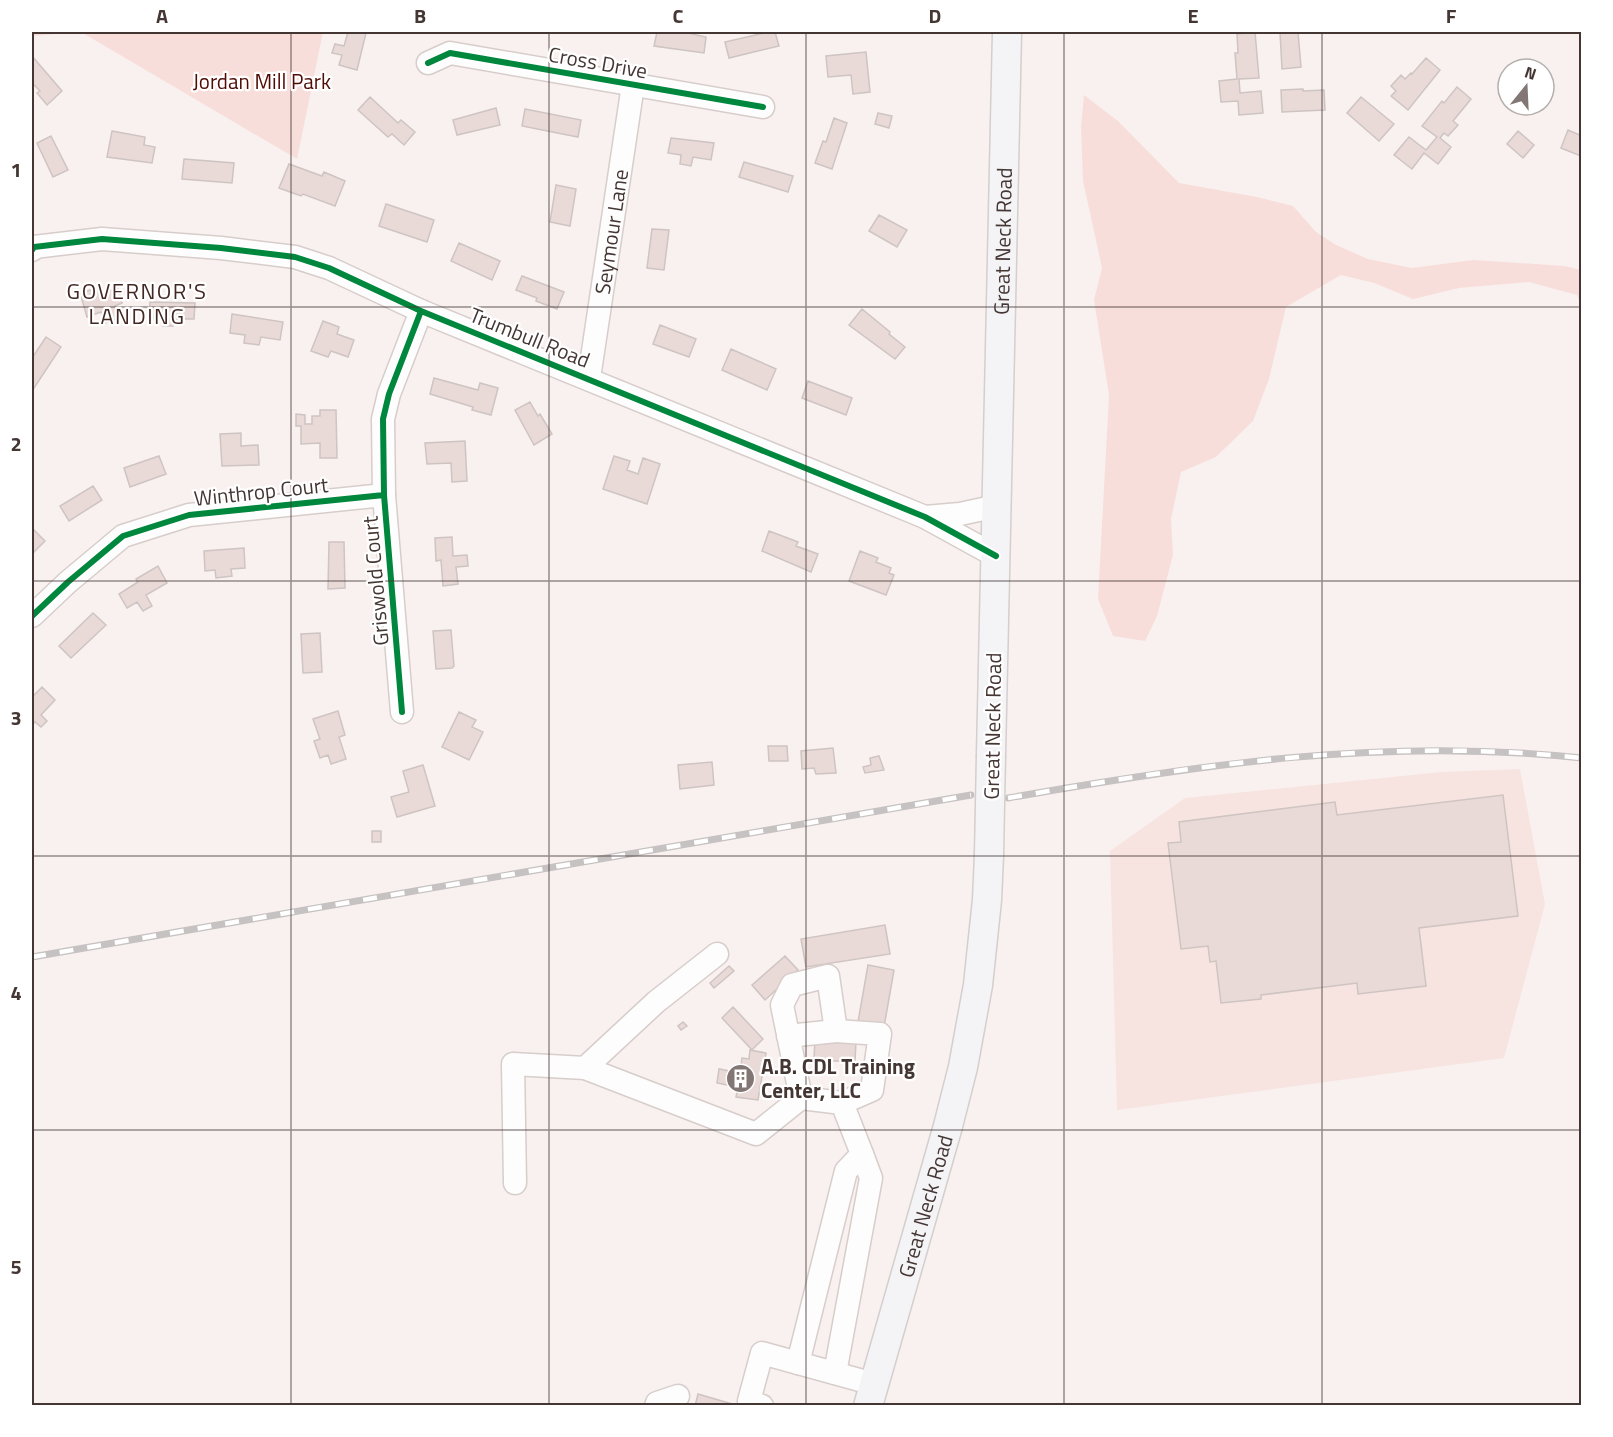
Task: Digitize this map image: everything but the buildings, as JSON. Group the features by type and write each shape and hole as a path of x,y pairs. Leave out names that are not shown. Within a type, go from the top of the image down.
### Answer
{"main road":[{"name":"Great Neck Road","path":"871,1395 963,1067 978,986 987,900 1007,32"}],"street":[{"name":"Cross Drive","path":"428,63 450,53 764,107"},
{"name":"Seymour Lane","path":"589,378 633,85"},
{"name":"Trumbull Road","path":"32,246 102,239 221,248 295,257 329,268 421,311 925,517 996,556"},
{"name":"Griswold Court","path":"402,712 384,495 383,419 389,394 421,311"},
{"name":"Winthrop Court","path":"32,616 123,536 189,514 384,495"},
{"name":"Trumbull Road","path":"925,517 960,514 997,506"},
{"path":"585,1068 656,1002 717,954"},
{"path":"801,1098 782,1005 792,985 828,976 836,1031"},
{"path":"515,1183 513,1064 585,1068 756,1134 801,1098 842,1103 872,1090 880,1034 836,1031 788,1036"},
{"path":"835,1373 871,1179 842,1103"},
{"path":"798,1363 846,1171 862,1154"},
{"path":"762,1406 749,1401 762,1353 835,1373 871,1395"},
{"path":"656,1406 657,1402 678,1396"}],"shaded area":[{"path":"1520,769 1545,904 1504,1058 1117,1110 1110,851 1185,798 1442,772"}],"green space":[{"path":"32,32 81,32 32,36"},
{"name":"Jordan Mill Park","path":"81,32 323,32 297,159"},
{"path":"1084,95 1118,121 1179,183 1293,206 1316,232 1336,245 1368,259 1412,268 1473,260 1565,266 1581,270 1581,306 1577,295 1529,282 1459,288 1413,299 1374,283 1341,275 1286,307 1269,379 1253,421 1216,457 1181,472 1171,519 1173,555 1157,616 1145,641 1113,636 1098,599 1109,395 1094,300 1102,268 1083,181 1081,127"}],"railway":[{"path":"1008,798 1152,774 1294,757 1365,752 1508,752 1582,758"},
{"path":"32,957 971,795"}],"cycle path":[{"path":"428,63 450,53 763,107"},
{"path":"32,250 34,247 102,239 221,248 295,257 329,268 421,311 925,517 996,556"},
{"path":"402,712 384,495 383,419 389,394 421,311"},
{"path":"32,616 123,536 189,515 384,495"}],"place":[{"name":"A.B. CDL Training Center, LLC","path":"740,1078"}],"district":[{"name":"GOVERNOR'S LANDING","path":"137,304"}]}
